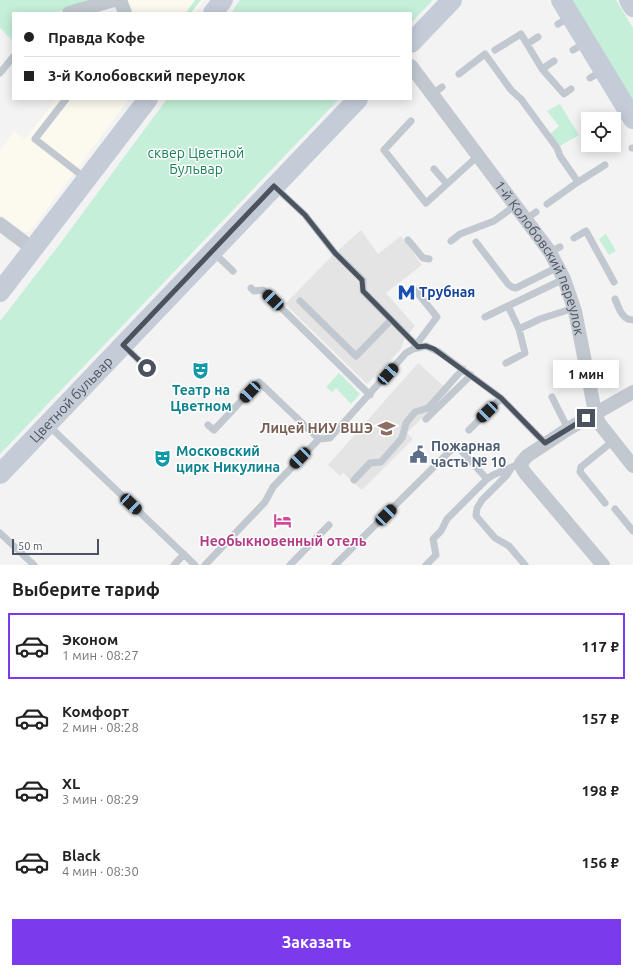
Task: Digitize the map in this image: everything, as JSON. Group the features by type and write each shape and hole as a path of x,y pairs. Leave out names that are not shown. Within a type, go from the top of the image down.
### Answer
{"main road":[{"path":"214,12 223,0"},
{"path":"412,42 452,0"},
{"path":"560,0 565,21 597,74 633,119"},
{"path":"629,0 633,7"},
{"path":"0,292 147,100"},
{"name":"Цветной бульвар","path":"0,474 357,100"}],"street":[{"path":"72,12 114,0"},
{"path":"120,0 125,12"},
{"name":"1-й Колобовский переулок","path":"412,67 437,90 479,155 516,205 531,216 555,249 561,273 574,308 595,412 599,423 633,466"},
{"path":"0,224 33,249"},
{"path":"596,563 522,468 517,465 527,456 568,428 633,392"}],"lane":[{"path":"495,50 521,34 542,69 564,94 571,89"},
{"path":"527,44 538,37"},
{"path":"459,74 485,54 511,90 521,99 557,148 560,156 578,182"},
{"path":"0,73 12,58"},
{"path":"542,69 554,61"},
{"path":"65,100 35,139 86,180"},
{"path":"411,121 384,150 426,203 479,155"},
{"path":"547,204 605,165"},
{"path":"434,169 447,184"},
{"path":"274,186 305,215 335,253 362,280 363,291 417,346 426,346 434,349 471,375 501,398 545,443"},
{"path":"451,242 460,234 494,222 516,205"},
{"path":"574,238 586,231 614,282"},
{"path":"408,240 422,258 429,259"},
{"path":"476,242 508,284 512,287 516,288 561,273"},
{"path":"213,251 233,271"},
{"path":"485,318 508,306 561,273"},
{"path":"251,288 254,291 263,290 370,395"},
{"path":"208,425 214,430 259,382 319,438 330,438 406,353 417,346 437,317 416,291"},
{"path":"615,299 624,318 633,320"},
{"path":"300,301 356,356 391,320"},
{"path":"506,363 525,353 519,329 508,306"},
{"path":"519,329 540,319 574,308"},
{"path":"123,345 147,368"},
{"path":"354,480 370,463 381,462 402,438 406,423 415,412 428,408 463,369"},
{"path":"426,419 471,375"},
{"path":"552,397 568,428"},
{"path":"469,430 501,398"},
{"path":"47,424 195,565"},
{"path":"205,565 265,502 273,487 319,438"},
{"path":"605,503 580,472 581,467 613,441"},
{"path":"335,565 456,445 487,479"},
{"path":"426,565 436,556 433,539 441,531 447,519 487,479 517,465"},
{"path":"517,465 482,500 477,508 476,516 495,538 508,546 525,565"},
{"path":"614,509 633,532"},
{"path":"290,565 329,525"},
{"path":"0,533 34,565"},
{"path":"174,565 184,554"}],"shaded area":[{"path":"127,0 204,0 196,12 131,12"},
{"path":"56,100 128,100 29,232 24,232 0,215 0,149 14,131 25,139"},
{"path":"361,230 378,254 401,236 422,265 386,293 415,326 404,340 401,349 367,384 285,304 335,253"},
{"name":"Лицей НИУ ВШЭ","path":"418,363 449,391 407,433 413,439 362,490 343,473 340,476 328,465"}],"green space":[{"path":"0,0 96,0 57,12 12,12 12,40 0,28"},
{"path":"195,0 201,0 192,12 187,12"},
{"path":"240,0 433,0 412,22 412,12 232,12"},
{"path":"568,0 616,0 633,28 633,107"},
{"name":"сквер Цветной Бульвар","path":"166,100 338,100 0,454 0,321 59,245"},
{"path":"560,104 579,135 560,146 550,134 559,126 547,111"},
{"path":"606,234 616,251 609,255 599,239"},
{"path":"339,373 360,394 351,404 336,388 332,392 326,387"}],"place":[{"name":"Трубная","path":"406,292"},
{"name":"Театр на Цветном","path":"201,370"},
{"name":"Лицей НИУ ВШЭ","path":"386,428"},
{"name":"Пожарная часть № 10","path":"418,454"},
{"name":"Московский цирк Никулина","path":"163,459"},
{"name":"Необыкновенный отель","path":"283,521"}],"route":[{"path":"147,368 123,345 274,186 305,215 335,253 362,280 363,291 418,347 426,346 434,349 490,389 501,398 545,443 586,418"}]}
